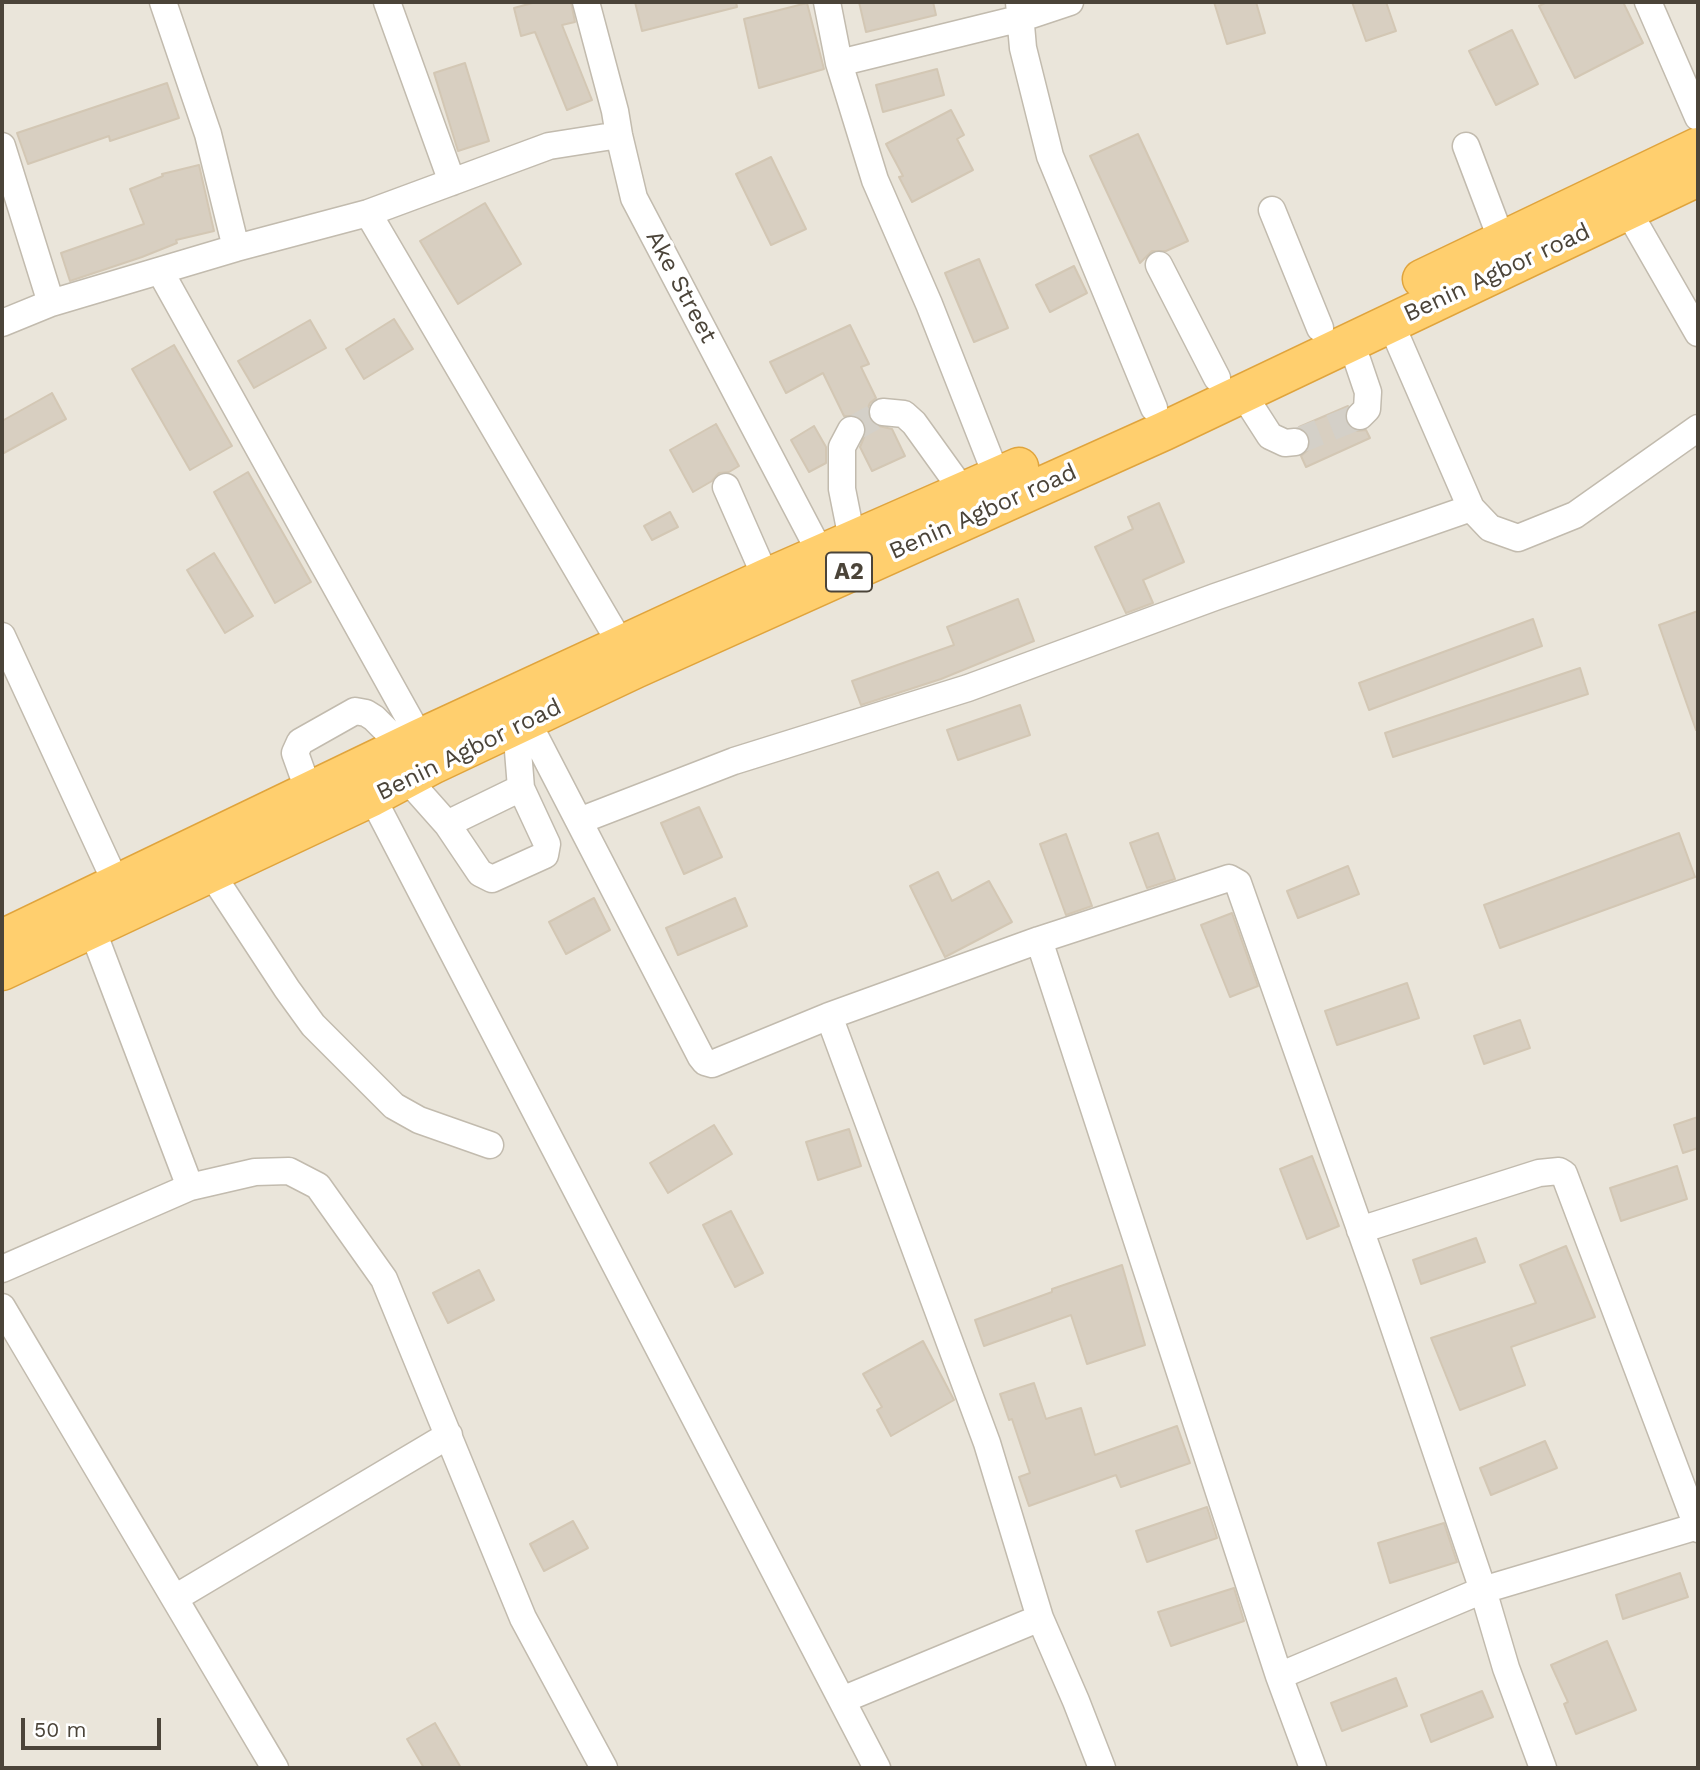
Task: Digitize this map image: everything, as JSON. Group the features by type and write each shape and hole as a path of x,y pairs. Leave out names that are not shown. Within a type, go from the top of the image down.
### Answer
{"highway":[{"name":"Benin Agbor road","path":"2,939 309,792 410,755 521,723 1335,335 1502,241 1698,147"},
{"name":"Benin Agbor road","path":"1335,335 1391,324 1698,177"},
{"name":"Benin Agbor road","path":"2,971 372,797 410,755 622,646 766,578 1154,408 1230,386"}],"street":[{"path":"163,2 208,134 236,248"},
{"path":"387,2 452,182"},
{"name":"Ake Street","path":"586,2 612,98 634,198 836,547"},
{"path":"827,2 839,63 875,180 929,304 980,484"},
{"path":"839,63 1021,10 1070,2"},
{"path":"1648,2 1698,117"},
{"path":"1021,10 1023,48 1050,156 1154,408"},
{"path":"2,323 51,303 236,248 368,213 549,146 619,135"},
{"path":"2,146 51,303"},
{"path":"1466,146 1502,241"},
{"path":"1272,210 1335,335 1368,392 1367,409 1360,416"},
{"path":"1628,211 1698,333"},
{"path":"368,213 622,646"},
{"path":"1159,265 1230,386 1270,436 1285,443 1295,442"},
{"path":"160,271 447,824 480,873 492,879 545,855 547,844 521,788 521,723"},
{"path":"1391,324 1471,509 1490,528 1518,538 1575,515 1698,428"},
{"path":"883,412 904,414 980,484"},
{"path":"836,547 842,489 842,447 851,430"},
{"path":"726,487 766,578"},
{"path":"579,821 734,761 968,688 1214,597 1471,509"},
{"path":"2,636 117,885"},
{"path":"309,792 295,753 300,741 355,711 374,718 410,755"},
{"path":"521,723 579,821 705,1062 712,1064 829,1016 1039,940 1228,878 1238,883 1483,1590 1506,1668 1543,1768"},
{"path":"447,824 521,788"},
{"path":"372,797 877,1768"},
{"path":"211,873 313,1024 394,1106 419,1120 490,1145"},
{"path":"92,929 190,1187"},
{"path":"1039,940 1279,1676 1313,1768"},
{"path":"829,1016 987,1443 1040,1618 1102,1768"},
{"path":"2,1269 190,1187 255,1172 289,1171 318,1186 384,1279 523,1618 604,1768"},
{"path":"1279,1676 1483,1590 1698,1527 1564,1174 1559,1171 1539,1173 1360,1230"},
{"path":"2,1307 275,1768"},
{"path":"175,1598 449,1435"},
{"path":"842,1700 1040,1618"}],"shaded area":[{"path":"2,2 1698,2 1698,1768 2,1768"}],"building":[{"path":"536,2 571,2 575,22 562,25 592,100 567,110 535,32 521,36 514,8"},
{"path":"635,2 736,2 737,7 642,31"},
{"path":"859,2 933,2 936,15 866,32"},
{"path":"1214,2 1256,2 1265,33 1227,44"},
{"path":"1352,2 1386,2 1396,31 1366,41"},
{"path":"1547,2 1623,2 1643,43 1575,78 1539,6"},
{"path":"807,3 824,69 759,88 744,19"},
{"path":"1512,30 1538,84 1496,105 1469,51"},
{"path":"465,63 489,141 458,151 434,73"},
{"path":"937,69 944,95 883,112 876,85"},
{"path":"167,83 179,118 110,141 109,136 28,164 17,133"},
{"path":"951,110 964,135 957,139 973,170 912,202 899,177 903,176 886,144"},
{"path":"1138,134 1188,241 1166,251 1152,251 1140,263 1090,156"},
{"path":"771,157 806,229 771,245 736,174"},
{"path":"199,165 214,231 176,240 177,243 142,257 70,281 61,253 144,224 130,189 163,176 162,174"},
{"path":"485,203 521,264 458,304 420,241"},
{"path":"979,259 1008,328 974,342 945,273"},
{"path":"1074,266 1087,293 1050,312 1036,285"},
{"path":"394,319 413,349 364,379 346,349"},
{"path":"310,320 326,348 254,388 238,361"},
{"path":"850,325 869,364 861,367 876,398 867,410 868,418 874,425 892,429 905,456 872,471 860,447 867,430 865,422 858,416 844,416 823,373 786,393 770,362"},
{"path":"174,345 232,446 190,470 132,369"},
{"path":"52,393 66,419 2,454 2,421"},
{"path":"1348,406 1345,419 1348,427 1357,431 1366,430 1370,438 1306,467 1301,456 1309,449 1311,440 1307,432 1299,427"},
{"path":"716,424 739,466 729,472 719,473 712,481 693,492 670,450"},
{"path":"814,426 826,447 826,463 809,472 791,440"},
{"path":"248,472 311,582 275,603 214,492"},
{"path":"1159,503 1184,562 1143,580 1153,603 1126,613 1095,547 1133,529 1128,517"},
{"path":"670,512 678,527 652,540 644,526"},
{"path":"214,553 253,616 225,633 187,570"},
{"path":"1018,599 1034,641 941,679 861,705 852,681 954,645 947,627"},
{"path":"1698,611 1698,729 1696,730 1659,625"},
{"path":"1533,619 1542,646 1369,710 1359,683"},
{"path":"1580,668 1588,694 1393,757 1385,733"},
{"path":"1020,705 1030,735 958,760 947,730"},
{"path":"699,807 722,857 684,874 661,823"},
{"path":"1158,833 1175,879 1147,888 1130,843"},
{"path":"1679,833 1695,877 1500,948 1484,905"},
{"path":"1066,834 1092,906 1066,915 1040,844"},
{"path":"1348,866 1359,894 1298,918 1287,891"},
{"path":"938,872 952,901 989,881 1012,922 945,957 910,886"},
{"path":"594,898 610,930 566,954 549,922"},
{"path":"735,898 747,926 678,955 666,928"},
{"path":"1232,913 1258,986 1230,997 1201,925"},
{"path":"1407,983 1419,1018 1337,1045 1325,1011"},
{"path":"1520,1020 1530,1048 1484,1064 1474,1036"},
{"path":"1698,1117 1698,1148 1683,1153 1674,1125"},
{"path":"714,1125 732,1154 668,1193 650,1163"},
{"path":"849,1129 861,1166 818,1180 806,1142"},
{"path":"1312,1156 1339,1226 1307,1239 1280,1169"},
{"path":"1677,1166 1687,1199 1621,1221 1610,1188"},
{"path":"731,1211 763,1273 735,1287 703,1225"},
{"path":"1476,1238 1485,1262 1421,1284 1413,1260"},
{"path":"1566,1246 1595,1317 1511,1347 1525,1385 1460,1410 1431,1338 1536,1303 1520,1265"},
{"path":"1122,1265 1145,1345 1087,1364 1071,1315 984,1346 975,1320"},
{"path":"479,1270 494,1300 448,1323 433,1293"},
{"path":"923,1341 954,1400 891,1436 877,1410 882,1407 863,1374"},
{"path":"1034,1383 1046,1419 1081,1408 1095,1455 1177,1426 1190,1463 1121,1487 1116,1475 1029,1506 1019,1477 1030,1473 1012,1419 1009,1420 1000,1394"},
{"path":"1545,1441 1557,1468 1491,1495 1480,1468"},
{"path":"1207,1507 1217,1538 1147,1562 1136,1531"},
{"path":"573,1521 588,1548 544,1571 530,1544"},
{"path":"1444,1523 1457,1562 1390,1583 1378,1543"},
{"path":"1680,1573 1688,1597 1623,1619 1616,1595"},
{"path":"1234,1588 1244,1621 1171,1646 1158,1612"},
{"path":"1607,1641 1636,1710 1576,1734 1564,1704 1568,1702 1551,1665"},
{"path":"1396,1678 1407,1706 1342,1731 1331,1703"},
{"path":"1482,1691 1493,1717 1431,1742 1421,1715"},
{"path":"435,1723 461,1768 424,1768 407,1739"}],"tunnel":[{"path":"851,430 883,412"},
{"path":"1295,442 1360,416"}]}
